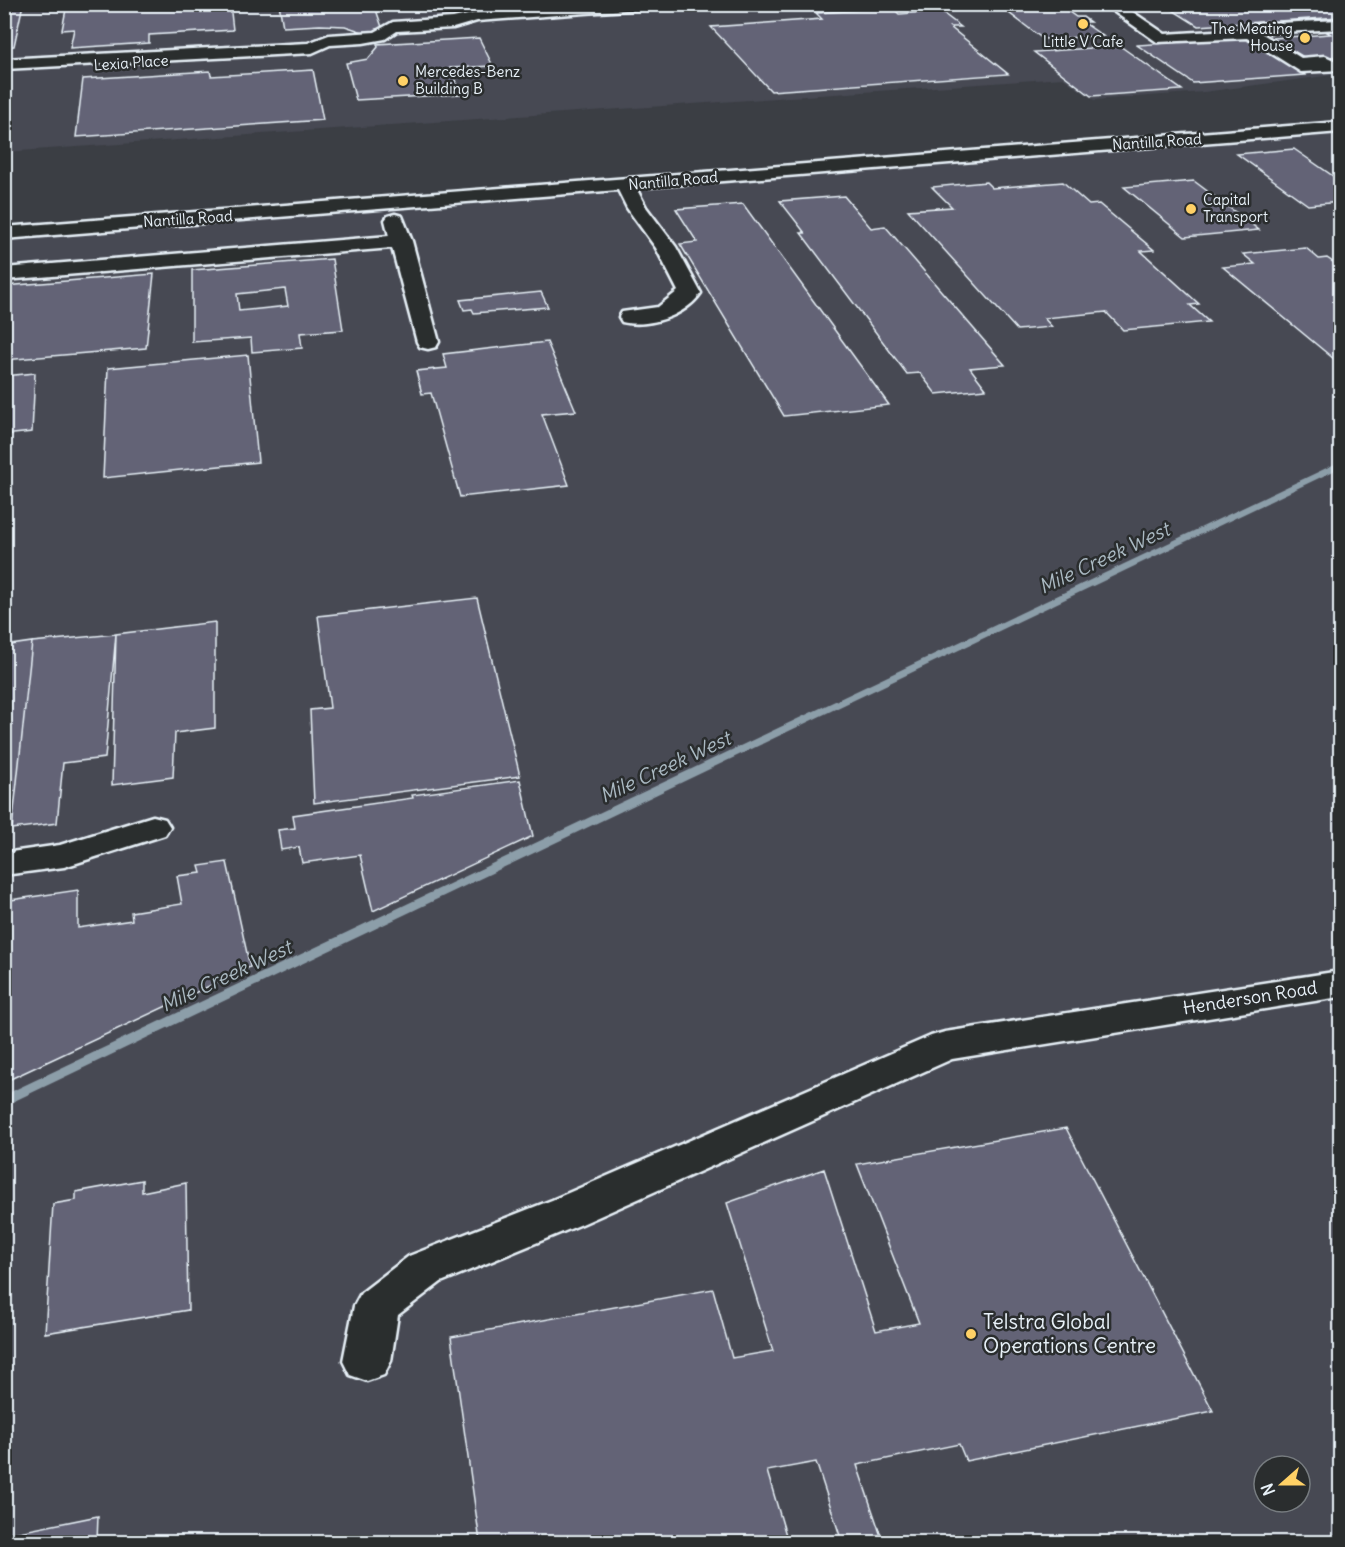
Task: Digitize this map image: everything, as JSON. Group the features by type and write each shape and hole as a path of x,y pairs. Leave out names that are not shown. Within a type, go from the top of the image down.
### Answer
{"street":[{"path":"480,4 483,10 574,4"},
{"name":"Lexia Place","path":"4,64 42,65 200,59 221,54 312,48 326,40 367,38 387,33 393,27 453,22 484,16 653,4"},
{"path":"1110,4 1162,39 1250,33 1258,29 1341,24"},
{"path":"1127,4 1178,38"},
{"path":"1250,33 1298,63"},
{"name":"Lexia Place","path":"4,71 42,65"},
{"name":"Nantilla Road","path":"4,233 1341,127"},
{"path":"625,185 637,208 666,247 690,294 664,314 630,317"},
{"path":"390,204 428,342"},
{"path":"4,274 402,241"},
{"path":"4,864 64,856 153,827"},
{"name":"Henderson Road","path":"367,1361 377,1306 424,1269 567,1212 945,1046 1341,984"}],"shaded area":[{"path":"5,5 1340,5 1340,74 1204,92 1094,100 1063,78 5,152"},
{"path":"1340,134 1340,1542 5,1542 5,240"}],"building":[{"path":"4,4 23,4 14,46 4,47"},
{"path":"67,4 230,4 233,30 149,35 149,43 70,48 74,29 62,30"},
{"path":"279,4 374,4 383,30 366,33 345,26 283,27"},
{"path":"997,4 1058,4 1076,17 1083,17 1090,22 1083,22 1103,36 1043,39"},
{"path":"1163,4 1340,4 1340,17 1198,26"},
{"path":"893,8 899,14 940,11 961,27 950,27 1008,74 771,91 711,27 822,19 816,13"},
{"path":"1340,30 1340,56 1307,59 1272,38 1331,34 1325,31"},
{"name":"Mercedes-Benz Building B","path":"479,38 493,66 450,68 461,94 356,100 346,63 368,59 378,47 377,44"},
{"path":"1244,38 1305,75 1193,83 1137,45"},
{"path":"1120,46 1182,90 1091,96 1034,52"},
{"path":"313,70 323,120 76,137 83,79 210,71 211,76"},
{"path":"1294,149 1340,181 1340,202 1308,205 1237,154"},
{"name":"Capital Transport","path":"1194,181 1259,230 1185,237 1124,187"},
{"path":"986,182 992,188 1063,182 1089,205 1099,204 1154,250 1141,251 1199,304 1190,305 1209,322 1123,330 1106,312 1044,318 1052,327 1017,330 908,210 952,207 932,187"},
{"path":"844,196 871,228 885,226 1005,365 970,368 986,389 936,394 920,373 907,374 801,233 805,233 780,201"},
{"path":"743,204 889,405 784,416 680,244 697,242 676,209"},
{"path":"1306,248 1319,259 1327,258 1340,267 1340,364 1223,267 1255,264 1243,254"},
{"path":"332,259 343,330 300,333 302,348 252,352 251,338 192,342 192,270","holes":["285,289 288,306 239,311 237,294"]},
{"path":"154,274 146,348 4,360 4,286"},
{"path":"541,292 548,307 474,313 472,309 464,310 460,300"},
{"path":"547,342 576,411 542,414 569,485 460,497 431,393 422,394 416,371 447,368 443,354"},
{"path":"248,355 258,462 103,478 108,368"},
{"path":"35,373 32,432 4,435 4,376"},
{"path":"477,598 520,776 314,803 310,710 330,708 318,616"},
{"path":"215,622 215,728 175,733 173,777 112,785 116,634"},
{"path":"116,634 105,758 63,763 57,823 12,829 32,642"},
{"path":"32,642 16,791 4,792 4,646"},
{"path":"520,780 533,836 373,911 360,855 302,863 299,847 281,850 278,830 295,828 293,815"},
{"path":"227,862 250,967 4,1082 4,901 78,890 78,928 132,920 131,912 182,904 177,876 201,873 199,866"},
{"name":"Telstra Global Operations Centre","path":"1066,1128 1213,1411 966,1461 959,1444 857,1465 883,1542 842,1542 816,1462 767,1471 788,1542 480,1542 451,1337 713,1289 732,1358 773,1351 727,1203 824,1169 876,1331 919,1323 857,1164"},
{"path":"142,1180 142,1192 186,1183 188,1310 45,1333 53,1204 76,1200 76,1192"},
{"path":"98,1516 97,1542 4,1542 4,1535"}],"waterway":[{"name":"Mile Creek West","path":"4,1101 1340,465"}],"place":[{"name":"Little V Cafe","path":"1083,24"},
{"name":"The Meating House","path":"1305,38"},
{"name":"Mercedes-Benz Building B","path":"403,81"},
{"name":"Capital Transport","path":"1191,209"},
{"name":"Telstra Global Operations Centre","path":"971,1334"}]}
